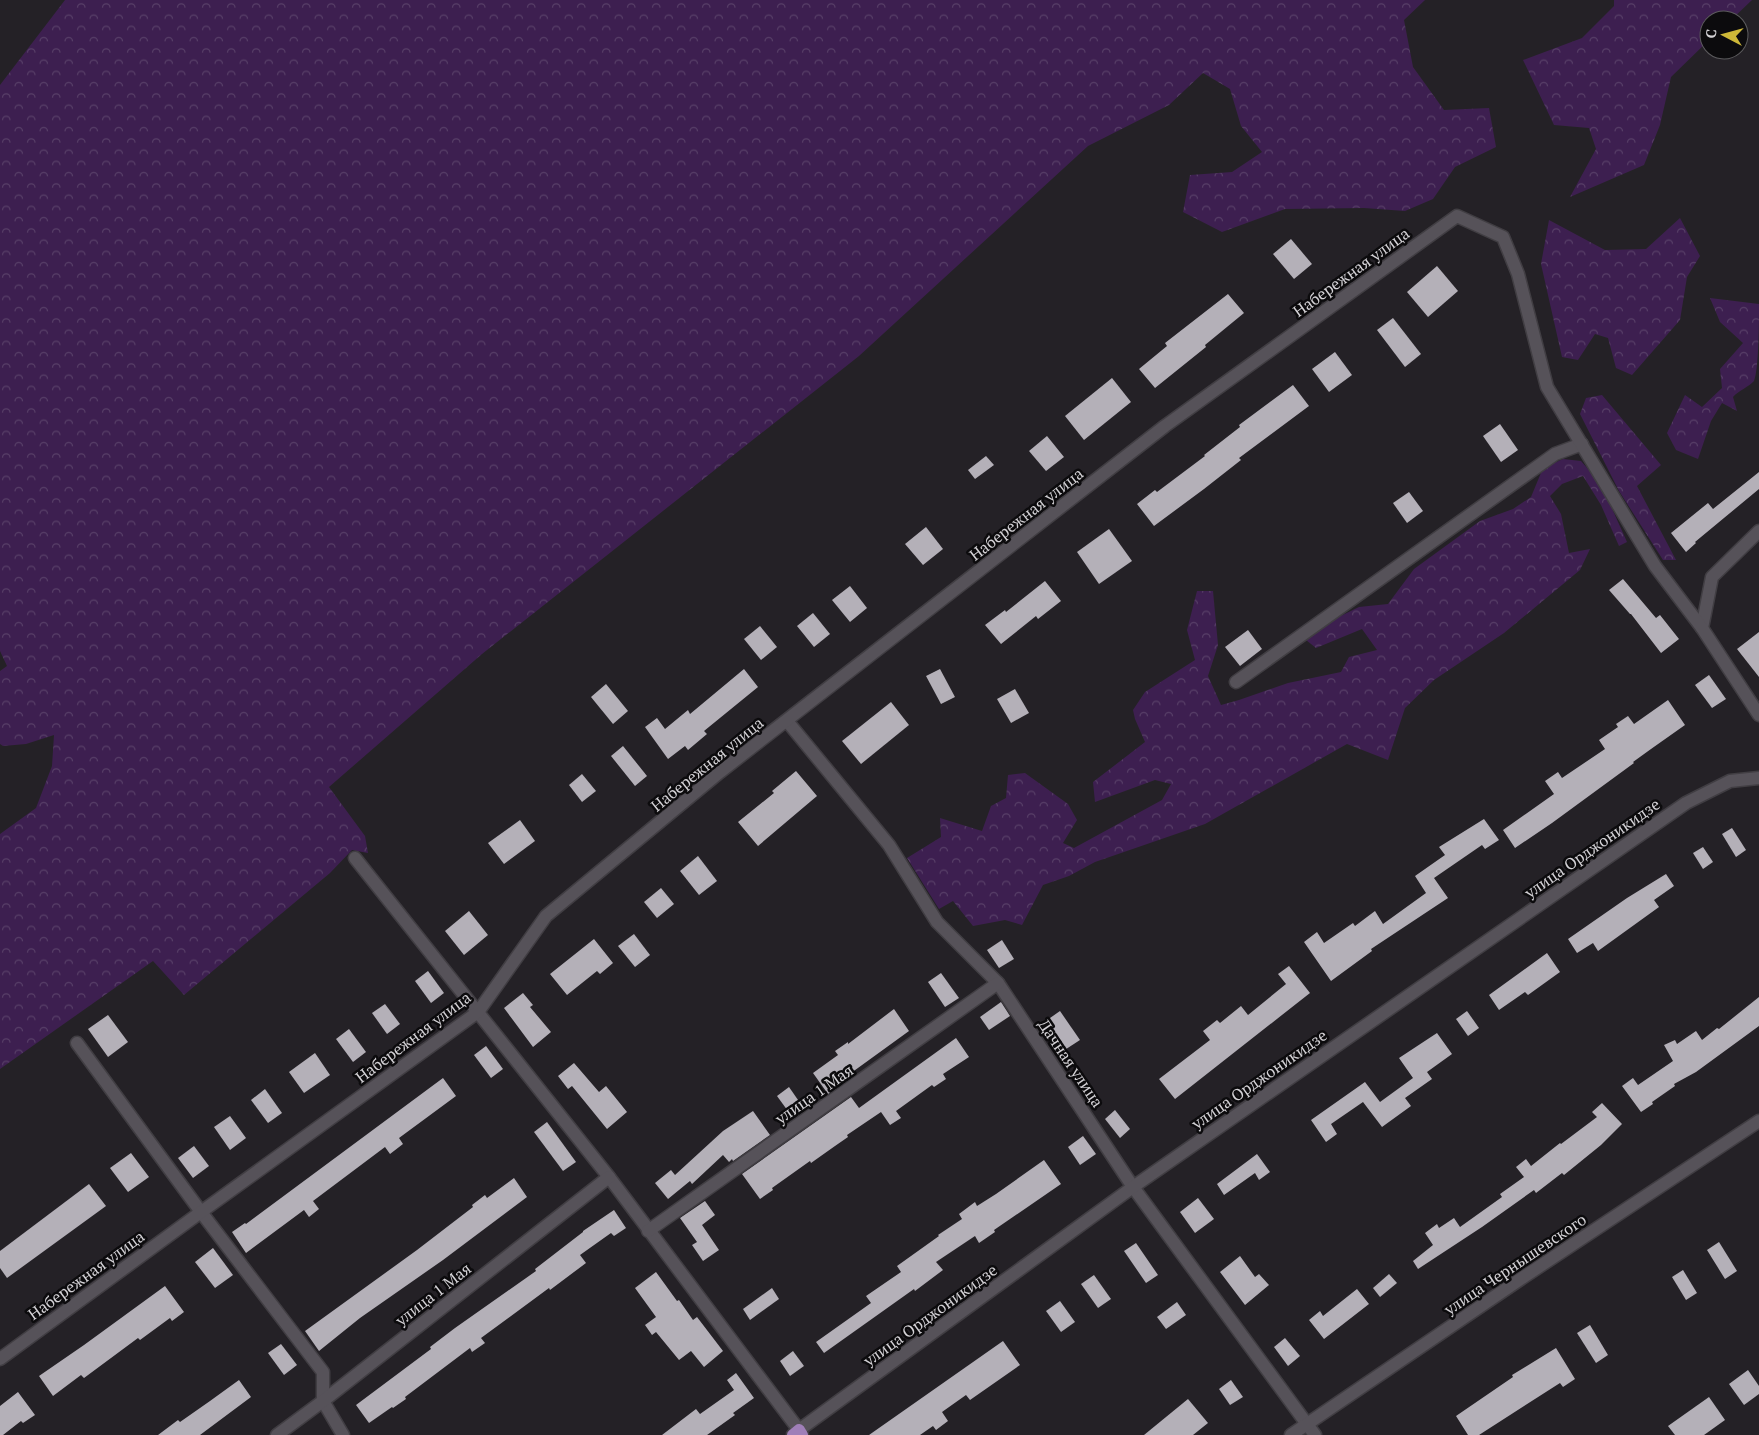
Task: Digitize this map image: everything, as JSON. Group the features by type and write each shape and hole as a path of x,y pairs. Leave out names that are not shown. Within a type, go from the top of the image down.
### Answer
{"street":[{"name":"Набережная улица","path":"0,1359 478,1012 546,916 720,772 1165,426 1457,216 1503,237 1518,274 1547,387 1582,444"},
{"path":"1236,682 1555,454 1582,444 1655,566 1702,628 1759,714"},
{"path":"1702,628 1712,576 1759,531"},
{"name":"Дачная улица","path":"786,721 889,845 937,922 998,984 1133,1187 1315,1435"},
{"path":"1753,779 1759,771"},
{"name":"улица Орджоникидзе","path":"798,1433 1133,1187 1686,803 1730,781 1753,779"},
{"path":"355,858 608,1177 798,1433"},
{"name":"улица 1 Мая","path":"648,1231 998,984"},
{"path":"77,1043 200,1212 323,1372 324,1401 343,1435"},
{"name":"улица Чернышевского","path":"1291,1435 1759,1121"},
{"name":"улица 1 Мая","path":"277,1435 324,1401 608,1177"}],"green space":[{"path":"65,0 1425,0 1404,20 1413,67 1444,110 1489,108 1496,147 1455,167 1433,199 1405,211 1364,208 1285,209 1222,232 1183,212 1190,175 1232,172 1262,152 1241,126 1230,89 1203,73 1169,105 1088,146 859,356 482,654 329,787 365,836 368,853 352,850 330,873 184,995 153,961 0,1069 0,834 36,808 52,766 54,735 26,744 3,746 0,744 0,671 7,666 0,651 0,85"},
{"path":"1614,0 1752,0 1742,10 1699,10 1699,50 1671,77 1660,125 1644,165 1570,197 1596,149 1589,128 1554,125 1523,60 1582,38 1614,6"},
{"path":"1680,218 1700,256 1687,277 1680,320 1632,375 1616,368 1608,338 1595,334 1578,360 1562,357 1541,264 1549,220 1605,250 1646,249"},
{"path":"1710,298 1759,304 1758,356 1754,381 1733,397 1737,411 1722,403 1711,421 1698,459 1676,450 1667,433 1685,395 1702,407 1722,388 1720,369 1743,343 1720,322"},
{"path":"1602,395 1661,465 1637,486 1676,560 1663,560 1619,491 1580,414 1586,398"},
{"path":"1563,459 1581,461 1601,484 1627,542 1619,546 1601,505 1583,476 1562,484 1550,496 1561,514 1569,553 1590,549 1580,570 1504,633 1434,680 1405,708 1388,760 1347,744 1205,824 1095,862 1069,876 1043,885 1022,925 1005,920 973,926 953,901 939,909 907,858 941,837 940,818 982,831 991,806 1006,798 1008,775 1025,773 1068,804 1077,820 1063,843 1074,848 1162,800 1171,784 1155,780 1095,802 1093,782 1145,742 1133,710 1145,692 1195,660 1187,630 1197,591 1213,591 1218,645 1208,676 1221,705 1288,683 1341,672 1349,657 1377,650 1362,629 1316,648 1306,640 1314,629 1359,607 1388,604 1414,569 1480,521 1513,509 1531,497 1543,468"}],"building":[{"path":"1291,239 1312,264 1294,279 1273,254"},
{"path":"1437,266 1458,291 1428,317 1407,292"},
{"path":"1228,294 1244,313 1205,345 1206,347 1155,388 1139,369 1167,346 1165,343"},
{"path":"1393,318 1421,354 1405,367 1377,330"},
{"path":"1335,352 1352,375 1329,392 1312,369"},
{"path":"1112,378 1131,402 1084,440 1065,416"},
{"path":"1293,385 1309,406 1239,458 1241,460 1154,526 1137,504 1155,490 1157,492 1205,456 1240,427 1239,425"},
{"path":"1500,424 1518,450 1501,462 1483,436"},
{"path":"1047,436 1064,457 1046,471 1029,451"},
{"path":"986,456 994,465 975,479 968,470"},
{"path":"1759,472 1759,489 1695,542 1686,552 1671,533 1708,503 1713,509"},
{"path":"1409,492 1423,511 1407,523 1393,503"},
{"path":"926,527 943,549 923,565 905,544"},
{"path":"1109,529 1132,561 1099,584 1077,552"},
{"path":"1623,579 1656,618 1660,615 1679,639 1661,653 1631,614 1609,590"},
{"path":"1045,581 1061,601 1038,619 1036,616 1001,644 985,625 1005,610 1006,612"},
{"path":"850,586 867,608 850,622 832,600"},
{"path":"813,613 830,634 814,647 797,626"},
{"path":"760,626 777,647 761,660 744,639"},
{"path":"1248,630 1262,649 1240,666 1225,647"},
{"path":"1759,632 1759,677 1737,649"},
{"path":"744,669 758,687 704,731 707,734 688,750 685,746 668,759 645,727 657,718 665,729 688,710 690,714"},
{"path":"940,669 955,697 941,704 926,676"},
{"path":"1709,675 1726,699 1712,708 1695,685"},
{"path":"606,684 628,711 613,724 591,697"},
{"path":"1015,689 1029,713 1011,723 997,699"},
{"path":"1668,700 1685,725 1515,848 1503,830 1554,794 1545,781 1558,772 1562,778 1605,749 1599,740 1618,727 1616,724 1628,716 1634,724"},
{"path":"891,702 909,725 861,764 842,741"},
{"path":"623,746 647,776 635,786 611,756"},
{"path":"796,771 817,796 758,846 738,822 774,793 772,791"},
{"path":"582,774 596,791 582,802 569,785"},
{"path":"1484,819 1499,840 1485,849 1482,845 1434,878 1448,898 1371,949 1372,951 1331,981 1304,942 1317,932 1324,943 1353,923 1355,926 1375,911 1383,924 1426,893 1415,876 1445,855 1439,847"},
{"path":"520,820 535,841 504,864 488,843"},
{"path":"1732,828 1746,850 1736,857 1722,834"},
{"path":"1703,847 1713,862 1703,869 1693,853"},
{"path":"698,856 717,881 699,895 680,871"},
{"path":"1666,874 1674,886 1654,900 1659,907 1598,951 1593,943 1577,953 1568,939 1627,898"},
{"path":"661,888 674,904 657,918 644,902"},
{"path":"469,911 488,935 464,955 445,931"},
{"path":"634,934 650,955 635,967 618,946"},
{"path":"594,939 613,963 600,974 597,971 567,995 550,974"},
{"path":"1002,940 1014,959 999,968 987,950"},
{"path":"1547,953 1560,972 1528,995 1525,992 1499,1010 1489,995"},
{"path":"1289,966 1310,993 1175,1099 1159,1079 1210,1040 1203,1031 1217,1020 1220,1023 1241,1006 1248,1015 1286,984 1278,974"},
{"path":"428,971 444,993 431,1003 415,981"},
{"path":"941,973 959,998 945,1007 928,982"},
{"path":"523,993 533,1005 530,1007 551,1032 533,1047 504,1008"},
{"path":"1759,997 1759,1026 1696,1072 1674,1084 1675,1086 1641,1112 1622,1086 1633,1078 1638,1085 1673,1061 1664,1045 1675,1040 1677,1044 1696,1031 1702,1040"},
{"path":"1001,1002 1010,1016 989,1030 980,1017"},
{"path":"385,1004 400,1024 387,1034 372,1013"},
{"path":"894,1009 909,1031 840,1081 841,1084 828,1094 813,1073 838,1055 835,1051 848,1042 848,1044"},
{"path":"1060,1011 1080,1040 1060,1053 1040,1025"},
{"path":"1467,1011 1479,1028 1468,1036 1456,1019"},
{"path":"108,1015 128,1042 108,1057 88,1029"},
{"path":"349,1029 366,1052 353,1062 336,1039"},
{"path":"1437,1033 1452,1054 1427,1072 1432,1079 1405,1098 1411,1106 1382,1127 1363,1102 1331,1124 1337,1134 1326,1142 1311,1120 1365,1082 1380,1102 1413,1078 1399,1058"},
{"path":"956,1038 969,1057 943,1074 946,1079 934,1087 932,1085 896,1111 901,1118 890,1125 881,1112 811,1163 810,1161 772,1188 773,1190 760,1199 742,1174 851,1097 859,1108"},
{"path":"486,1046 503,1069 491,1078 474,1055"},
{"path":"315,1053 330,1075 304,1093 289,1072"},
{"path":"574,1063 599,1092 606,1086 627,1112 607,1129 572,1086 568,1089 558,1076"},
{"path":"443,1078 456,1096 399,1138 403,1144 390,1154 385,1147 313,1201 319,1209 309,1217 304,1210 246,1253 232,1232 246,1224"},
{"path":"789,1087 805,1110 793,1118 777,1096"},
{"path":"265,1089 282,1113 268,1123 251,1100"},
{"path":"1602,1103 1622,1124 1601,1145 1564,1175 1562,1173 1536,1193 1534,1190 1418,1269 1413,1261 1433,1245 1425,1233 1437,1224 1439,1228 1454,1218 1460,1227 1502,1197 1500,1194 1524,1177 1516,1167 1526,1159 1531,1166 1561,1144 1597,1117 1592,1112"},
{"path":"1115,1110 1130,1129 1120,1138 1105,1119"},
{"path":"753,1111 770,1135 733,1161 732,1159 729,1162 723,1155 692,1184 690,1181 668,1199 655,1183 671,1170 675,1175 723,1131"},
{"path":"230,1116 246,1138 230,1150 214,1127"},
{"path":"547,1122 576,1162 563,1171 534,1132"},
{"path":"1083,1136 1096,1154 1080,1165 1068,1147"},
{"path":"194,1146 209,1166 193,1178 178,1158"},
{"path":"131,1153 149,1177 128,1192 110,1168"},
{"path":"1257,1154 1270,1172 1259,1180 1255,1173 1224,1195 1217,1184"},
{"path":"1044,1160 1061,1184 994,1230 995,1232 979,1243 975,1236 936,1262 943,1270 824,1353 816,1342 871,1303 866,1296 901,1272 897,1266 962,1219 959,1214 975,1202 977,1206"},
{"path":"514,1178 527,1197 443,1260 360,1318 319,1351 305,1331 417,1250 473,1207 472,1205 485,1195 487,1198"},
{"path":"89,1184 106,1206 7,1278 0,1268 0,1251"},
{"path":"1198,1198 1214,1219 1195,1233 1180,1212"},
{"path":"705,1201 715,1215 702,1225 719,1250 703,1261 692,1245 697,1242 680,1218"},
{"path":"614,1210 626,1228 614,1236 611,1233 580,1255 586,1263 481,1338 485,1343 472,1352 470,1348 405,1397 406,1399 369,1423 356,1405 431,1349 430,1347 455,1328 536,1271 535,1269 583,1231"},
{"path":"1719,1242 1737,1271 1725,1279 1707,1250"},
{"path":"1136,1243 1158,1275 1146,1283 1124,1251"},
{"path":"213,1248 233,1275 215,1288 195,1262"},
{"path":"1240,1256 1255,1277 1259,1274 1269,1285 1245,1305 1220,1272"},
{"path":"1683,1270 1697,1293 1686,1300 1672,1277"},
{"path":"656,1272 693,1320 697,1317 723,1351 704,1367 691,1351 679,1360 656,1332 652,1335 645,1325 656,1317 635,1288"},
{"path":"1389,1274 1397,1283 1380,1297 1373,1288"},
{"path":"1094,1275 1111,1299 1098,1308 1081,1284"},
{"path":"165,1286 184,1312 172,1321 170,1318 140,1340 138,1338 84,1378 81,1375 53,1396 39,1376"},
{"path":"772,1288 779,1299 750,1320 743,1309"},
{"path":"1357,1289 1369,1304 1324,1339 1309,1320 1320,1311 1323,1316"},
{"path":"1060,1301 1075,1322 1061,1332 1046,1311"},
{"path":"1177,1302 1186,1315 1166,1329 1157,1317"},
{"path":"1590,1325 1608,1355 1596,1363 1577,1333"},
{"path":"1285,1338 1300,1356 1288,1366 1274,1347"},
{"path":"1003,1341 1020,1365 970,1400 966,1395 942,1412 948,1421 936,1430 933,1426 920,1435 869,1435"},
{"path":"281,1344 297,1365 284,1375 268,1353"},
{"path":"1556,1348 1575,1379 1563,1387 1560,1383 1479,1435 1468,1435 1456,1416 1513,1377 1512,1375"},
{"path":"793,1351 804,1366 790,1376 780,1361"},
{"path":"1748,1370 1759,1386 1759,1394 1744,1405 1729,1384"},
{"path":"736,1373 754,1398 733,1413 735,1415 707,1435 662,1435 696,1409 700,1414 734,1390 727,1380"},
{"path":"239,1380 251,1397 200,1435 158,1435 178,1420 180,1422"},
{"path":"1231,1380 1243,1397 1230,1405 1219,1389"},
{"path":"18,1392 35,1415 23,1423 21,1421 3,1435 0,1435 0,1406"},
{"path":"1709,1397 1725,1420 1704,1435 1675,1435 1668,1426"},
{"path":"1188,1399 1208,1423 1193,1435 1144,1435"}]}
